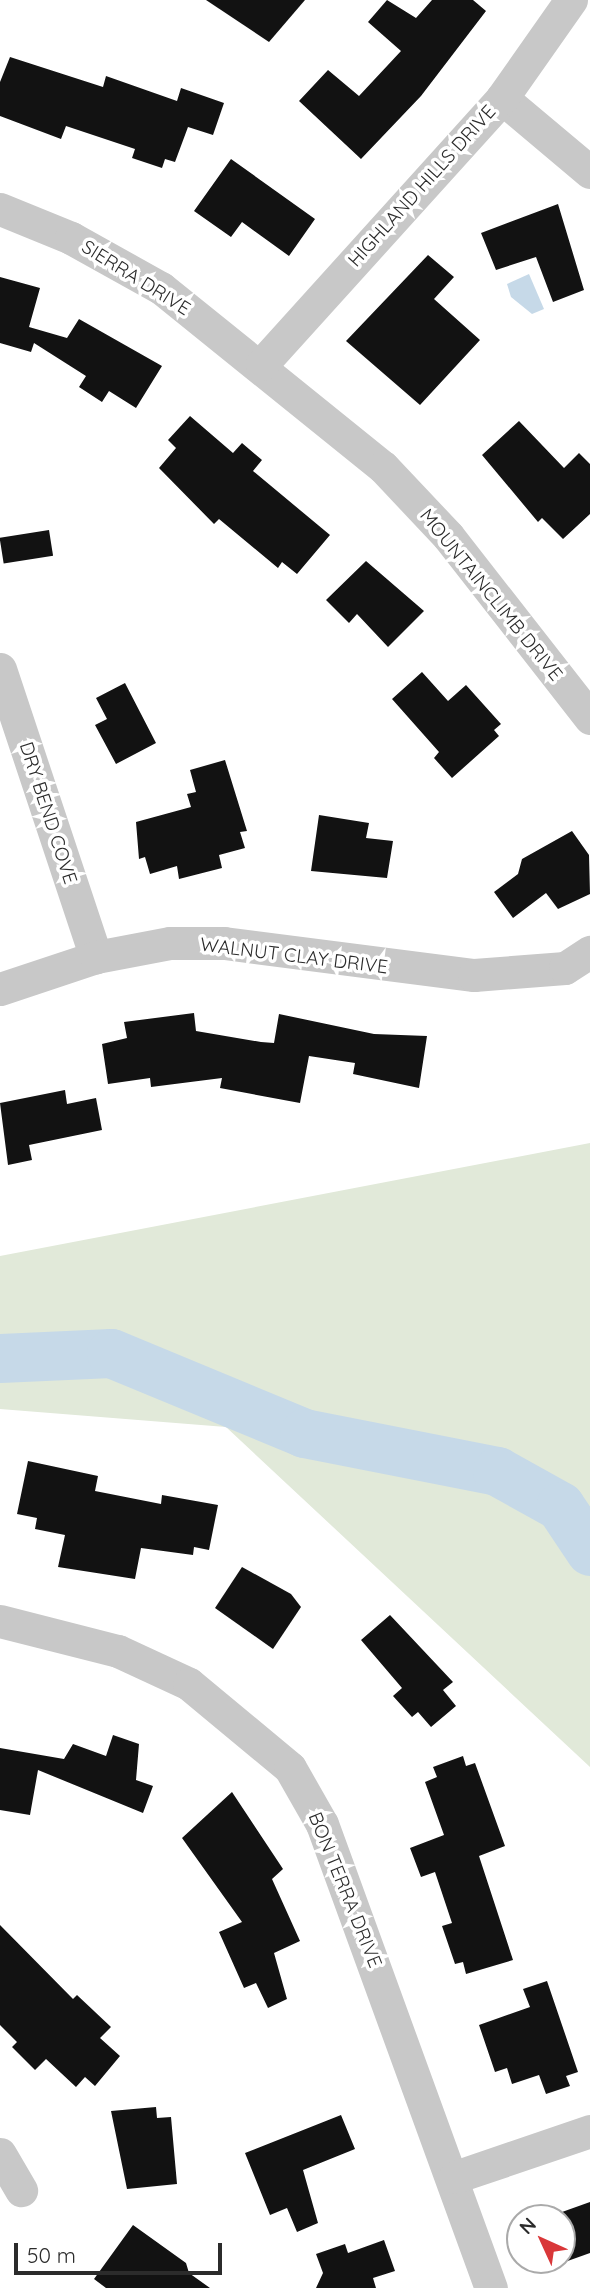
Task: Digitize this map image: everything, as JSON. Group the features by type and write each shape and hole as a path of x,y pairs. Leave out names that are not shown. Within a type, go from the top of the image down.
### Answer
{"street":[{"name":"HIGHLAND HILLS DRIVE","path":"262,364 502,98 571,0"},
{"path":"502,98 590,172"},
{"name":"SIERRA DRIVE","path":"0,209 71,238 161,288 262,364"},
{"name":"MOUNTAINCLIMB DRIVE","path":"262,364 383,467 448,536 590,718"},
{"name":"DRY BEND COVE","path":"0,669 96,957"},
{"name":"WALNUT CLAY DRIVE","path":"0,989 96,957 170,943 224,943 368,965 524,976 565,968 590,952"},
{"name":"BON TERRA DRIVE","path":"0,1621 118,1651 189,1684 290,1768 322,1825 455,2177 491,2288"},
{"path":"455,2177 590,2131"},
{"path":"0,2154 21,2190"}],"green space":[{"path":"590,1143 590,1767 226,1427 0,1409 0,1256"}],"water":[{"path":"529,274 544,309 532,314 511,297 507,284"}],"building":[{"path":"206,0 305,0 269,42"},
{"path":"387,0 416,18 432,0 473,0 486,11 421,96 361,159 299,101 328,70 359,96 401,51 368,22"},
{"path":"10,57 103,87 106,76 177,101 181,88 224,103 213,135 188,127 175,162 165,159 162,168 132,158 135,149 66,126 61,139 0,116 0,82"},
{"path":"231,159 315,219 289,256 242,222 231,237 194,211"},
{"path":"558,204 584,290 553,302 536,257 496,270 481,233"},
{"path":"428,255 454,277 434,299 480,340 420,405 346,341"},
{"path":"0,277 40,288 29,327 67,338 79,319 162,366 136,408 109,391 102,402 79,387 86,376 34,343 31,352 0,343"},
{"path":"190,416 233,453 242,443 262,460 253,471 330,535 297,574 282,562 278,568 219,519 214,524 159,468 176,448 168,440"},
{"path":"519,421 564,468 579,453 590,464 590,514 563,539 542,518 538,522 482,455"},
{"path":"49,530 53,556 4,564 0,538"},
{"path":"366,561 424,611 388,647 357,614 349,623 326,600"},
{"path":"422,672 448,701 466,685 501,724 494,730 499,736 452,778 434,758 439,752 392,699"},
{"path":"125,683 156,743 116,764 95,725 107,719 96,698"},
{"path":"225,760 247,831 240,832 245,848 219,855 222,868 179,879 177,866 150,874 145,857 139,859 136,822 191,807 187,794 196,792 190,770"},
{"path":"319,815 369,823 366,838 393,841 387,878 311,871"},
{"path":"572,831 589,855 590,894 558,909 546,893 513,918 494,892 518,874 522,859"},
{"path":"194,1013 196,1031 261,1042 274,1043 279,1014 374,1034 427,1036 419,1088 353,1074 355,1063 309,1056 300,1103 220,1088 222,1078 151,1087 150,1078 108,1084 102,1044 127,1038 124,1022"},
{"path":"65,1090 67,1104 96,1098 102,1130 29,1145 32,1160 8,1165 0,1103"},
{"path":"28,1461 98,1476 95,1491 161,1504 162,1495 218,1505 209,1550 194,1547 193,1555 141,1548 135,1579 58,1567 65,1535 35,1529 37,1518 17,1514"},
{"path":"242,1567 291,1594 301,1607 273,1649 215,1608"},
{"path":"390,1615 453,1682 443,1690 456,1706 431,1727 418,1712 412,1717 393,1696 402,1688 361,1640"},
{"path":"113,1735 139,1744 136,1780 153,1786 143,1813 38,1770 30,1815 0,1810 0,1748 64,1759 73,1744 106,1756"},
{"path":"463,1756 466,1766 475,1763 505,1846 479,1856 513,1960 466,1974 463,1962 455,1964 442,1926 452,1923 435,1872 421,1877 410,1848 444,1835 425,1782 437,1777 433,1767"},
{"path":"232,1792 283,1869 272,1879 300,1941 274,1953 287,1999 268,2008 256,1983 244,1988 219,1932 242,1922 182,1838"},
{"path":"0,1925 73,1999 77,1995 111,2027 100,2038 120,2056 95,2086 85,2077 76,2087 46,2059 35,2070 12,2047 17,2042 0,2025"},
{"path":"547,1981 578,2072 566,2076 570,2086 546,2094 539,2075 512,2084 507,2068 495,2072 479,2025 530,2007 523,1989"},
{"path":"156,2107 157,2118 171,2117 177,2184 127,2189 111,2111"},
{"path":"341,2115 355,2149 303,2170 318,2223 297,2232 287,2208 270,2215 245,2153"},
{"path":"590,2202 590,2253 576,2258 576,2207"},
{"path":"133,2225 186,2263 189,2273 210,2288 106,2288 94,2279"},
{"path":"384,2240 395,2271 373,2278 376,2288 316,2288 323,2273 316,2254 345,2244 348,2253"}],"waterway":[{"path":"0,1358 111,1353 304,1433 497,1471 560,1506 590,1551"}]}
